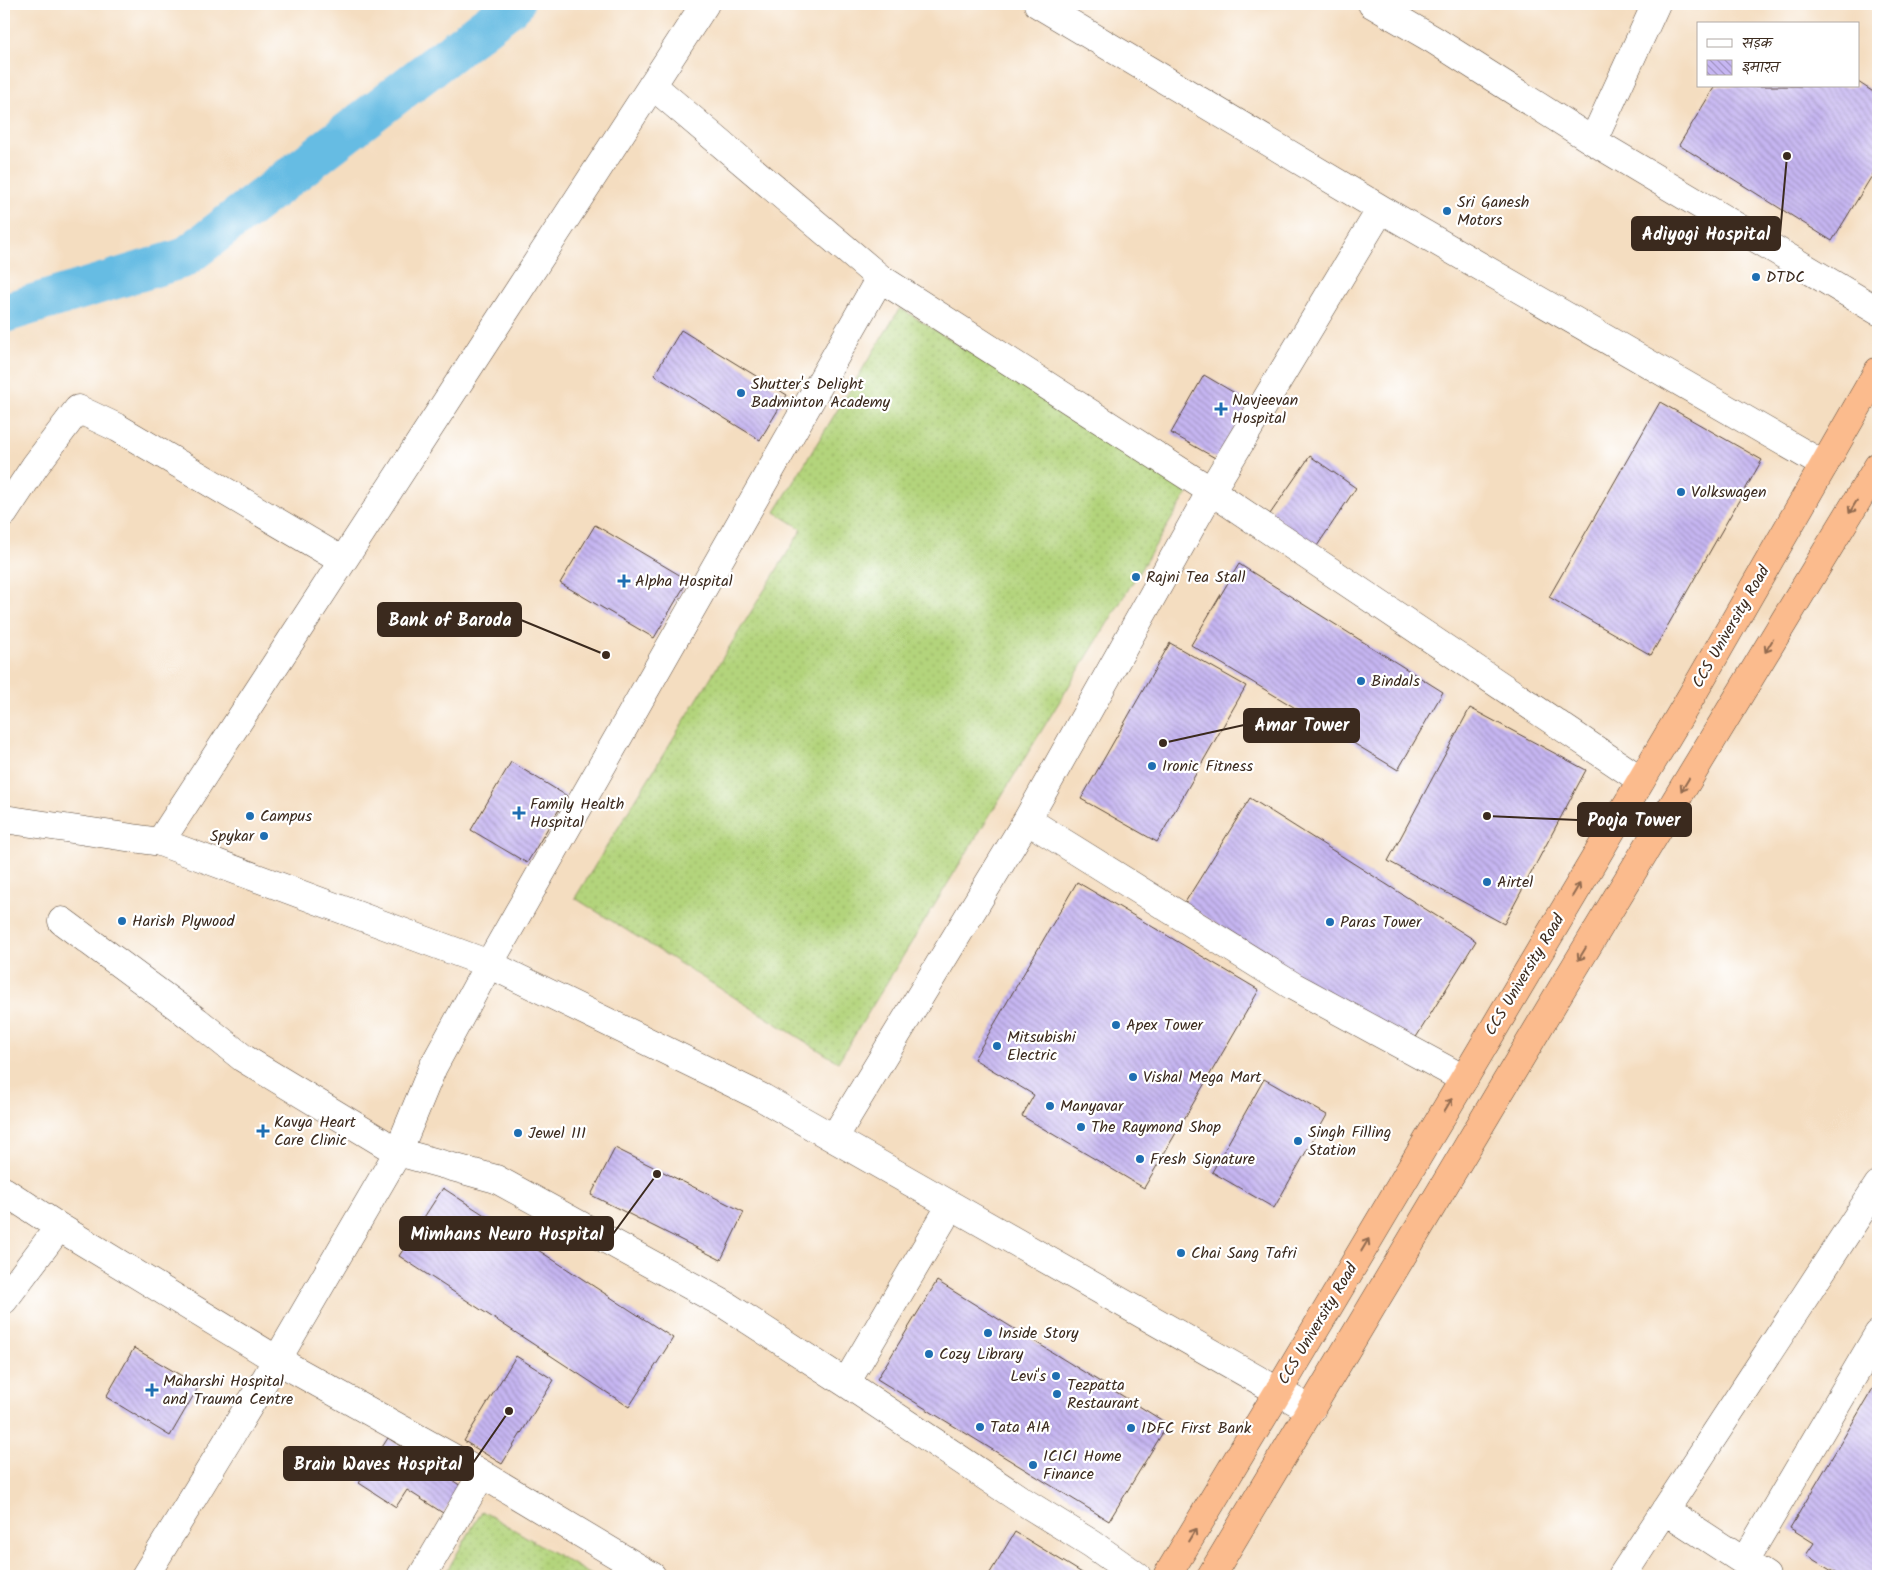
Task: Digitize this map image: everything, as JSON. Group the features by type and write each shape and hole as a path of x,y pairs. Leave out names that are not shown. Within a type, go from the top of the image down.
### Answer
{"highway":[{"name":"CCS University Road","path":"1166,1576 1278,1392 1641,780 1878,371"},
{"path":"1211,1576 1566,981 1878,466"}],"street":[{"path":"160,842 705,4"},
{"path":"1038,4 1380,209 1824,465"},
{"path":"1372,4 1434,40 1593,141 1878,311"},
{"path":"1593,141 1656,4"},
{"path":"652,85 880,278 1211,491 1641,780"},
{"path":"834,1138 1028,820 1211,491 1380,209"},
{"path":"145,1576 277,1360 398,1152 433,1067 489,964 880,278"},
{"path":"4,513 35,466 78,409 118,428 343,561"},
{"path":"4,819 160,842 489,964 763,1098 1310,1410"},
{"path":"1028,820 1293,986 1464,1079"},
{"path":"62,921 197,1021 243,1058 398,1152 496,1179 724,1304 1021,1500 1092,1544 1137,1576"},
{"path":"1622,1576 1878,1185"},
{"path":"4,1191 59,1227 277,1360 482,1474 652,1576"},
{"path":"846,1383 951,1205"},
{"path":"4,1300 59,1227"},
{"path":"1665,1510 1755,1569 1878,1334"},
{"path":"422,1576 482,1474"}],"green space":[{"path":"900,308 1190,489 838,1062 575,898 802,529 775,512"},
{"path":"482,1511 593,1576 444,1576"}],"building":[{"path":"1860,83 1878,95 1878,166 1832,241 1679,145 1714,88 1860,88"},
{"path":"681,330 787,395 760,440 654,375"},
{"path":"1204,375 1250,402 1217,459 1171,433"},
{"path":"1660,402 1762,460 1651,655 1549,597"},
{"path":"1310,456 1356,488 1315,549 1268,517"},
{"name":"Alpha Hospital","path":"595,525 688,580 654,638 560,583"},
{"path":"1239,564 1443,692 1398,770 1191,645"},
{"path":"1170,643 1246,686 1157,842 1081,799"},
{"path":"1470,708 1586,770 1504,924 1388,861"},
{"name":"Family Health Hospital","path":"511,762 567,796 527,863 471,830"},
{"name":"Paras Tower","path":"1250,798 1476,941 1410,1047 1184,904"},
{"name":"Apex Tower","path":"1077,882 1259,990 1144,1188 1022,1116 1034,1095 974,1059"},
{"path":"1264,1079 1327,1115 1274,1208 1212,1172"},
{"path":"615,1148 744,1212 721,1260 591,1195"},
{"path":"443,1188 673,1338 629,1407 399,1256"},
{"path":"937,1281 1168,1424 1109,1521 877,1379"},
{"path":"134,1348 199,1386 170,1436 106,1397"},
{"path":"516,1356 554,1380 502,1464 464,1441"},
{"path":"1878,1380 1878,1576 1840,1576 1806,1555 1814,1543 1790,1528"},
{"path":"388,1438 461,1486 443,1513 407,1490 396,1507 359,1483"},
{"path":"1015,1532 1087,1576 988,1576"}],"waterway":[{"path":"4,313 184,258 514,4"}],"place":[{"name":"Adiyogi Hospital","path":"1787,156"},
{"name":"Sri Ganesh Motors","path":"1447,211"},
{"name":"DTDC","path":"1756,277"},
{"name":"Shutter's Delight Badminton Academy","path":"741,393"},
{"name":"Navjeevan Hospital","path":"1221,409"},
{"name":"Volkswagen","path":"1681,492"},
{"name":"Rajni Tea Stall","path":"1136,577"},
{"name":"Alpha Hospital","path":"624,581"},
{"name":"Bank of Baroda","path":"606,655"},
{"name":"Bindals","path":"1361,681"},
{"name":"Amar Tower","path":"1163,743"},
{"name":"Ironic Fitness","path":"1152,766"},
{"name":"Family Health Hospital","path":"519,813"},
{"name":"Campus","path":"250,816"},
{"name":"Pooja Tower","path":"1487,816"},
{"name":"Spykar","path":"264,836"},
{"name":"Airtel","path":"1487,882"},
{"name":"Harish Plywood","path":"122,921"},
{"name":"Paras Tower","path":"1330,922"},
{"name":"Apex Tower","path":"1116,1025"},
{"name":"Mitsubishi Electric","path":"997,1046"},
{"name":"Vishal Mega Mart","path":"1133,1077"},
{"name":"Manyavar","path":"1050,1106"},
{"name":"The Raymond Shop","path":"1081,1127"},
{"name":"Kavya Heart Care Clinic","path":"263,1131"},
{"name":"Jewel 111","path":"518,1133"},
{"name":"Singh Filling Station","path":"1298,1141"},
{"name":"Fresh Signature","path":"1140,1159"},
{"name":"Mimhans Neuro Hospital","path":"657,1174"},
{"name":"Chai Sang Tafri","path":"1181,1253"},
{"name":"Inside Story","path":"988,1333"},
{"name":"Cozy Library","path":"929,1354"},
{"name":"Levi's","path":"1056,1376"},
{"name":"Maharshi Hospital and Trauma Centre","path":"152,1390"},
{"name":"Tezpatta Restaurant","path":"1057,1394"},
{"name":"Brain Waves Hospital","path":"509,1411"},
{"name":"Tata AIA","path":"980,1427"},
{"name":"IDFC First Bank","path":"1131,1428"},
{"name":"ICICI Home Finance","path":"1033,1465"}]}
